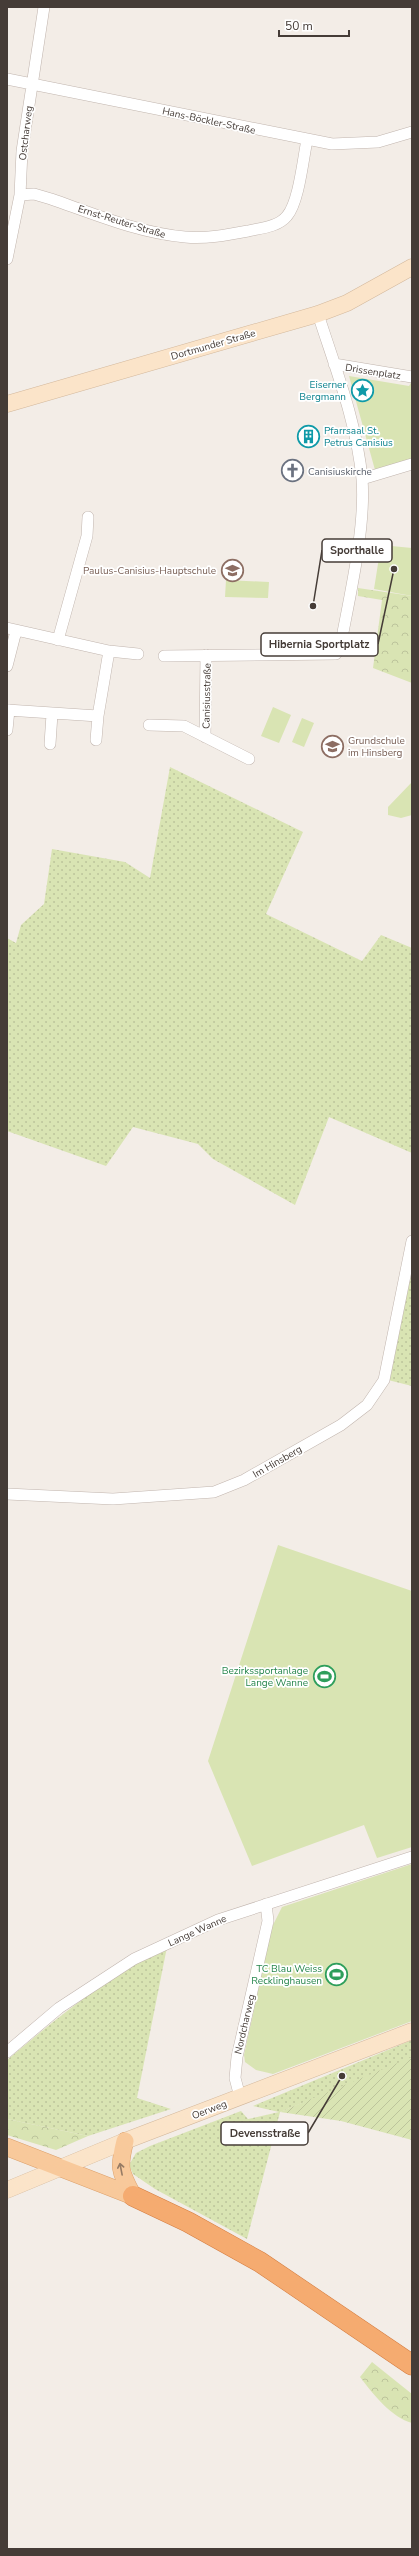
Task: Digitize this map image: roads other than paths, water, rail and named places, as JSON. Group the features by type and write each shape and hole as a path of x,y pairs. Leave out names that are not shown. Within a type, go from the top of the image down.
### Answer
{"highway":[{"path":"132,2196 188,2222 260,2262 412,2365"}],"main road":[{"name":"Dortmunder Straße","path":"8,403 318,314 347,303 412,267"},
{"name":"Oerweg","path":"7,2190 125,2141 412,2031"},
{"path":"125,2141 120,2163 121,2174 132,2196"},
{"path":"7,2147 132,2196"}],"street":[{"name":"Ostcharweg","path":"7,258 20,195 22,151 44,7"},
{"name":"Hans-Böckler-Straße","path":"7,79 332,144 378,142 412,132"},
{"name":"Ernst-Reuter-Straße","path":"20,195 34,194 166,235 214,237 266,227 279,223 288,216 298,184 307,140"},
{"name":"Drissenplatz","path":"318,314 350,415 362,479"},
{"name":"Drissenplatz","path":"334,364 412,377"},
{"path":"362,479 412,464"},
{"name":"Canisiusstraße","path":"164,656 336,654 341,642 361,522 362,479"},
{"path":"58,640 87,536 88,517"},
{"path":"7,666 12,630 109,651 138,654"},
{"path":"96,740 98,716 109,651"},
{"name":"Canisiusstraße","path":"205,737 206,655"},
{"path":"7,730 8,710 98,716"},
{"path":"50,744 52,714"},
{"name":"Canisiusstraße","path":"149,725 184,726 249,759"},
{"name":"Im Hinsberg","path":"7,1494 113,1499 214,1492 244,1480 341,1425 367,1405 384,1380 412,1241"},
{"name":"Lange Wanne","path":"7,2052 59,2008 134,1959 218,1920 412,1857"},
{"name":"Nordcharweg","path":"240,2097 236,2078 237,2056 268,1921 266,1904"}],"place":[{"name":"Eiserner Bergmann","path":"362,390"},
{"name":"Pfarrsaal St. Petrus Canisius","path":"308,436"},
{"name":"Canisiuskirche","path":"293,471"},
{"name":"Hibernia Sportplatz","path":"394,569"},
{"name":"Paulus-Canisius-Hauptschule","path":"232,570"},
{"name":"Sporthalle","path":"313,606"},
{"name":"Grundschule im Hinsberg","path":"333,746"},
{"name":"Bezirkssportanlage Lange Wanne","path":"324,1676"},
{"name":"TC Blau Weiss Recklinghausen","path":"337,1974"},
{"name":"Devensstraße","path":"342,2076"}]}
